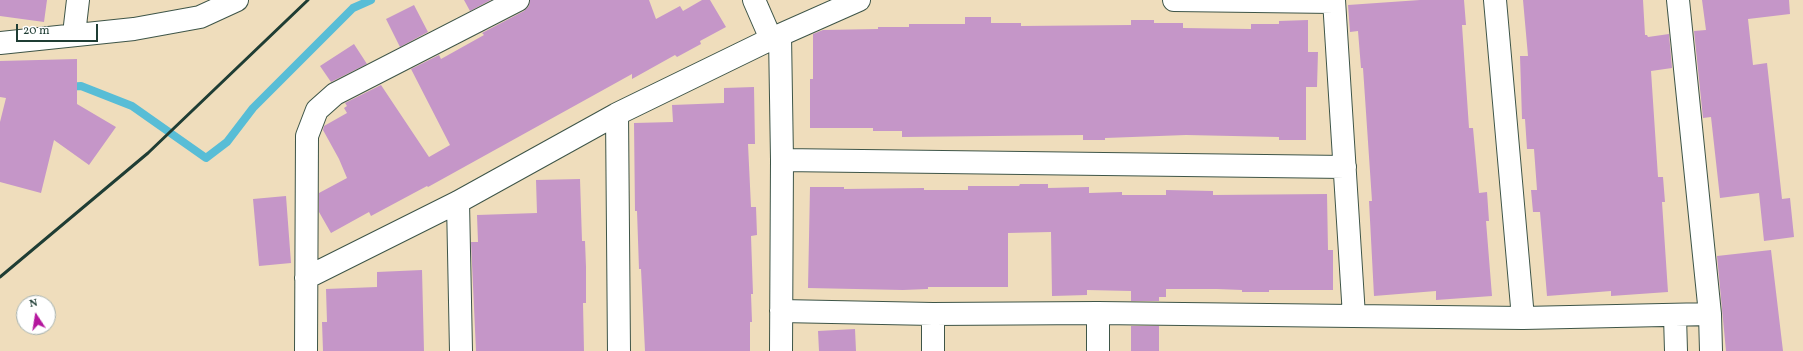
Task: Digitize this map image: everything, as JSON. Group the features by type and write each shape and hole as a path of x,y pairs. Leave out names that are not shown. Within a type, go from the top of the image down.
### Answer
{"street":[{"path":"74,34 78,0"},
{"path":"0,43 74,34 134,29 237,0"},
{"path":"306,351 307,136 317,110 335,94 518,0"},
{"path":"754,0 775,37 782,160 781,351"},
{"path":"306,278 458,202 617,114 775,37 859,0"},
{"path":"1174,0 1334,1 1354,316"},
{"path":"1495,0 1523,318"},
{"path":"1678,0 1710,314 1711,351"},
{"path":"617,114 619,351"},
{"path":"782,160 1345,167"},
{"path":"458,202 460,351"},
{"path":"781,311 933,314 1098,313 1523,318 1675,316 1710,314"},
{"path":"1098,313 1098,351"},
{"path":"933,314 933,351"},
{"path":"1675,316 1676,351"}],"building":[{"path":"0,0 47,0 44,22 0,16"},
{"path":"464,0 491,0 470,11"},
{"path":"530,0 649,0 656,19 680,6 683,11 702,0 710,0 726,27 700,41 701,44 677,57 675,55 632,79 632,74 428,187 427,186 371,216 369,212 331,233 319,212 319,193 347,178 339,159 323,130 324,126 347,113 344,108 347,106 345,103 381,85 429,157 450,145 411,69 439,55 441,59 484,35 482,33 524,11 529,6"},
{"path":"1420,0 1464,0 1466,25 1462,25 1469,128 1473,128 1479,193 1487,192 1489,221 1486,221 1492,296 1436,300 1436,291 1374,296 1369,201 1372,201 1363,68 1361,68 1358,31 1350,32 1348,5"},
{"path":"1523,0 1643,0 1645,35 1648,37 1669,34 1672,68 1651,71 1658,177 1663,177 1665,202 1662,202 1668,292 1611,296 1611,291 1547,296 1540,212 1533,212 1531,190 1537,190 1534,149 1527,149 1525,119 1522,119 1520,56 1528,56"},
{"path":"1702,0 1789,0 1790,14 1748,19 1753,65 1767,63 1782,199 1790,198 1794,237 1764,241 1759,193 1720,198 1711,117 1703,118 1694,31 1706,30"},
{"path":"414,5 428,32 400,47 386,19"},
{"path":"965,17 991,17 991,23 1021,23 1021,26 1131,25 1131,20 1154,20 1154,23 1183,23 1183,28 1251,29 1251,24 1279,24 1279,21 1308,20 1308,52 1318,52 1317,87 1306,87 1306,140 1279,140 1279,137 1186,135 1105,138 1105,140 1083,140 1083,135 902,137 902,131 873,131 873,128 810,128 810,79 813,79 813,34 823,30 909,27 909,24 965,24"},
{"path":"354,44 367,64 331,82 320,66"},
{"path":"77,59 77,104 116,127 89,165 54,140 41,193 0,182 0,122 6,98 0,97 0,61"},
{"path":"754,87 755,144 748,144 751,207 756,207 757,235 751,236 753,294 751,294 752,322 750,322 750,351 645,351 641,269 639,269 637,211 635,211 634,123 673,122 672,105 724,103 724,88"},
{"path":"580,179 582,241 585,241 586,267 586,303 583,303 584,351 476,351 471,242 478,242 477,215 537,213 536,180"},
{"path":"1020,184 1048,184 1048,188 1089,187 1089,193 1122,192 1122,195 1166,195 1166,190 1213,191 1213,195 1327,194 1328,250 1333,250 1333,290 1269,290 1269,292 1242,292 1242,290 1217,289 1166,289 1166,297 1159,297 1159,301 1131,301 1131,291 1087,290 1087,295 1052,296 1051,232 1008,233 1008,287 928,287 928,289 903,290 808,288 810,187 844,187 844,189 924,188 924,190 968,190 968,186 1019,186"},
{"path":"286,196 291,263 259,266 253,199"},
{"path":"1771,250 1783,351 1726,351 1717,256"},
{"path":"422,270 424,351 323,351 322,322 327,322 326,289 377,287 377,272"},
{"path":"1131,326 1159,326 1159,351 1131,351"},
{"path":"855,329 856,351 819,351 818,331"}],"waterway":[{"path":"67,87 81,86 132,106 206,158 227,142 253,108 353,8 371,0"}],"railway":[{"path":"0,277 148,153 308,0"}]}
